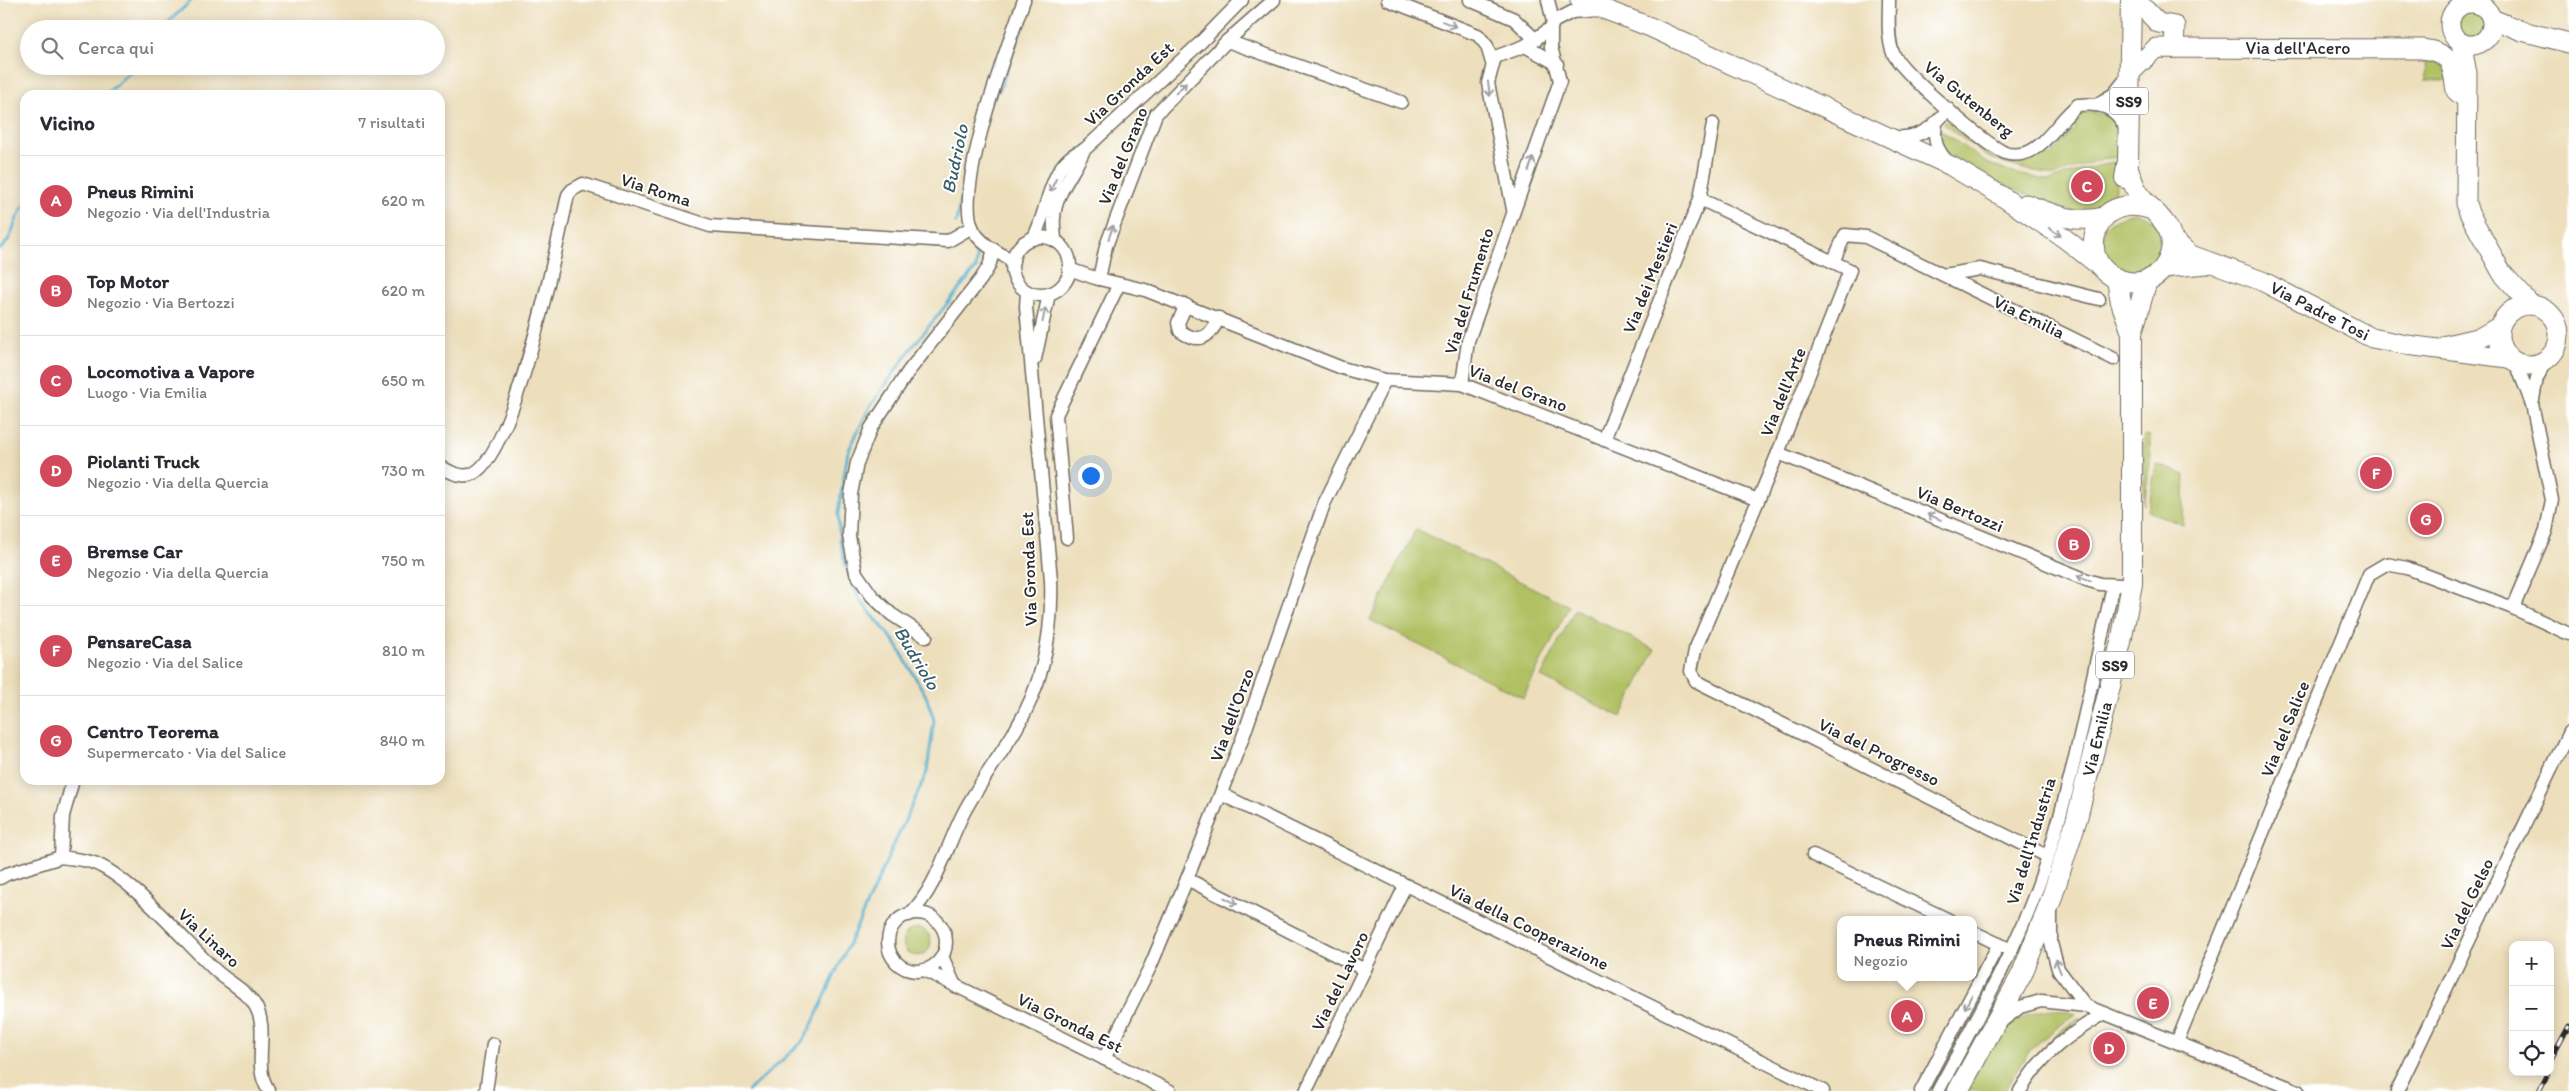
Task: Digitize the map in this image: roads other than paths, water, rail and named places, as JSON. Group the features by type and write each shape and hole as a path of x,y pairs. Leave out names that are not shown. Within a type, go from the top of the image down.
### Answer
{"main road":[{"path":"1580,0 1603,5 1951,166 2000,195 2064,238 2117,280 2137,282 2147,280 2163,268 2170,254 2172,239"},
{"name":"SS9","path":"2101,267 2095,255 2094,241 2097,228 2110,213 2123,191 2127,166 2131,0"},
{"path":"2136,0 2158,23 2175,26 2174,48"},
{"path":"2556,354 2563,327 2547,310 2531,305 2502,273 2469,213 2466,203 2470,73 2466,38 2456,9 2471,3 2482,6 2492,19 2522,31 2569,43"},
{"path":"2466,38 2492,29 2492,19"},
{"path":"2426,50 2438,42 2522,31"},
{"name":"Via dell'Acero","path":"2130,73 2156,48 2426,50"},
{"path":"2426,50 2442,55 2449,61 2454,69 2456,91 2469,98"},
{"name":"SS9","path":"2127,166 2138,193 2165,222 2172,239"},
{"path":"2000,195 2066,219 2089,220 2127,205 2139,205 2151,209"},
{"name":"Via Padre Tosi","path":"2172,239 2186,253 2210,264 2262,281 2372,338 2512,360 2526,366 2556,354"},
{"name":"Via Padre Tosi","path":"2163,268 2210,264"},
{"path":"2502,273 2507,292 2499,343 2512,360"},
{"name":"Via Emilia","path":"2117,280 2121,302 2132,333"},
{"name":"Via Emilia","path":"1945,1090 1993,1028 2020,955 2051,900 2077,818 2088,740 2121,642 2132,333 2147,280"},
{"name":"Via Padre Tosi","path":"2433,348 2480,337 2521,306 2531,305"}],"street":[{"path":"1024,0 995,81 972,174 970,211 972,227 977,235 994,250 1013,261 1015,279 1027,292 1042,295 1049,294 1066,281 1097,279"},
{"name":"Via Gronda Est","path":"1199,44 1242,0"},
{"name":"Via Gronda Est","path":"1054,241 1053,216 1061,192 1077,166 1084,150 1199,44 1252,0"},
{"name":"Via del Grano","path":"1274,0 1228,41 1156,114 1106,246 1097,279 1145,290 1342,368 1385,380 1462,384 1758,500"},
{"path":"1388,0 1405,3 1478,35 1487,46 1492,63"},
{"path":"1470,0 1514,20 1531,43 1557,64"},
{"name":"Via del Frumento","path":"1462,384 1468,341 1513,209 1560,81 1551,47 1552,25 1548,0"},
{"name":"Via Gutenberg","path":"1889,0 1890,42 1893,54 1900,64 1948,109 2004,153 2016,155 2037,147 2078,105 2096,105 2114,94 2130,73"},
{"path":"1513,209 1488,83 1492,63 1495,57 1531,43 1552,25 1572,12 1603,5"},
{"path":"1228,41 1401,102"},
{"path":"2096,105 2112,110 2120,116 2128,135"},
{"path":"1889,137 1907,138 1919,136 1936,124 1948,109"},
{"name":"Via dei Mestieri","path":"1604,440 1700,199 1713,124"},
{"path":"1936,124 1934,137 1936,146 1951,166"},
{"name":"Via Gronda Est","path":"1013,261 1020,247 1032,239 1039,228 1050,188 1067,160 1076,152 1084,150"},
{"name":"Via Roma","path":"445,468 459,475 472,474 484,465 506,425 523,383 568,195 577,186 583,184 710,226 948,241 972,227"},
{"name":"Via dell'Arte","path":"1696,680 1691,671 1695,650 1778,453 1850,270 1700,199"},
{"name":"Via Emilia","path":"1833,262 1846,234 1866,237 2114,359"},
{"path":"1032,239 1048,238 1054,241 1066,253 1069,269 1066,281"},
{"path":"926,637 892,614 872,596 856,573 850,536 851,494 857,463 871,428 908,372 981,279 989,266 994,250"},
{"path":"1069,269 1097,279"},
{"name":"Via Emilia","path":"1944,275 1980,269 2099,299"},
{"path":"1067,538 1056,415 1119,284"},
{"name":"Via Gronda Est","path":"1027,292 1026,307 1051,580 1052,612 1048,643 1041,674 1030,702 964,813 931,888 909,915 900,919 889,934 890,953 903,968 914,971 924,970 1170,1091"},
{"name":"Via Gronda Est","path":"1032,371 1049,294"},
{"path":"1186,305 1178,323 1180,331 1188,337 1199,339 1206,336 1213,330 1219,318"},
{"path":"2532,404 2537,378 2556,354"},
{"path":"2512,360 2532,404 2552,500 2551,514 2513,608 2569,634"},
{"name":"Via dell'Orzo","path":"1104,1059 1152,965 1221,794 1250,718 1324,504 1385,380"},
{"name":"Via Bertozzi","path":"1778,453 2070,573 2100,584 2123,585"},
{"name":"Via del Salice","path":"2177,1042 2368,574 2379,566 2397,565 2513,608"},
{"name":"Via del Progresso","path":"1696,680 2048,856"},
{"name":"Via del Gelso","path":"2397,1091 2569,732"},
{"name":"Via dell'Industria","path":"1945,1090 1970,1030 2020,955 2048,856 2088,740"},
{"path":"0,878 7,874 61,857 64,816 72,785"},
{"name":"Via della Cooperazione","path":"1221,794 1823,1091"},
{"path":"1813,855 1941,916"},
{"name":"Via Linaro","path":"61,857 95,863 128,885 216,971 248,995 256,1005 262,1021 260,1066 269,1091"},
{"path":"1187,879 1365,970"},
{"name":"Via del Lavoro","path":"1306,1091 1405,886"},
{"name":"Via Gronda Est","path":"931,888 931,917"},
{"path":"2051,900 2051,943 2058,970 2086,1006"},
{"path":"909,915 916,913 931,917 943,930 945,947 942,956 938,962 924,970"},
{"path":"1977,934 2020,955"},
{"path":"1945,1090 1924,1086 1999,944"},
{"path":"942,956 955,986"},
{"path":"1993,1028 2020,1007 2041,1001 2086,1006 2177,1042 2275,1087 2298,1091"},
{"path":"2020,1091 2043,1058 2057,1044 2105,1013"},
{"path":"1957,1023 1970,1030"},
{"path":"486,1091 493,1044"}],"waterway":[{"path":"171,20 192,0"},
{"name":"Budriolo","path":"999,91 1032,0"},
{"path":"111,90 127,75"},
{"name":"Budriolo","path":"973,138 981,102"},
{"name":"Budriolo","path":"956,223 965,178"},
{"path":"0,249 9,239 20,212"},
{"name":"Budriolo","path":"748,1091 801,1043 811,1027 927,772 934,720 926,696 895,642 859,599 846,566 840,541 838,513 848,452 869,408 913,346 976,268 977,257 970,240"}],"railway":[{"path":"2554,1054 2569,1026"},
{"path":"2539,1091 2547,1076"}],"place":[{"name":"Locomotiva a Vapore","path":"2087,186"},
{"name":"PensareCasa","path":"2376,473"},
{"name":"Centro Teorema","path":"2426,519"},
{"name":"Top Motor","path":"2074,544"},
{"name":"Bremse Car","path":"2153,1003"},
{"name":"Pneus Rimini","path":"1907,1016"},
{"name":"Piolanti Truck","path":"2109,1048"}]}
